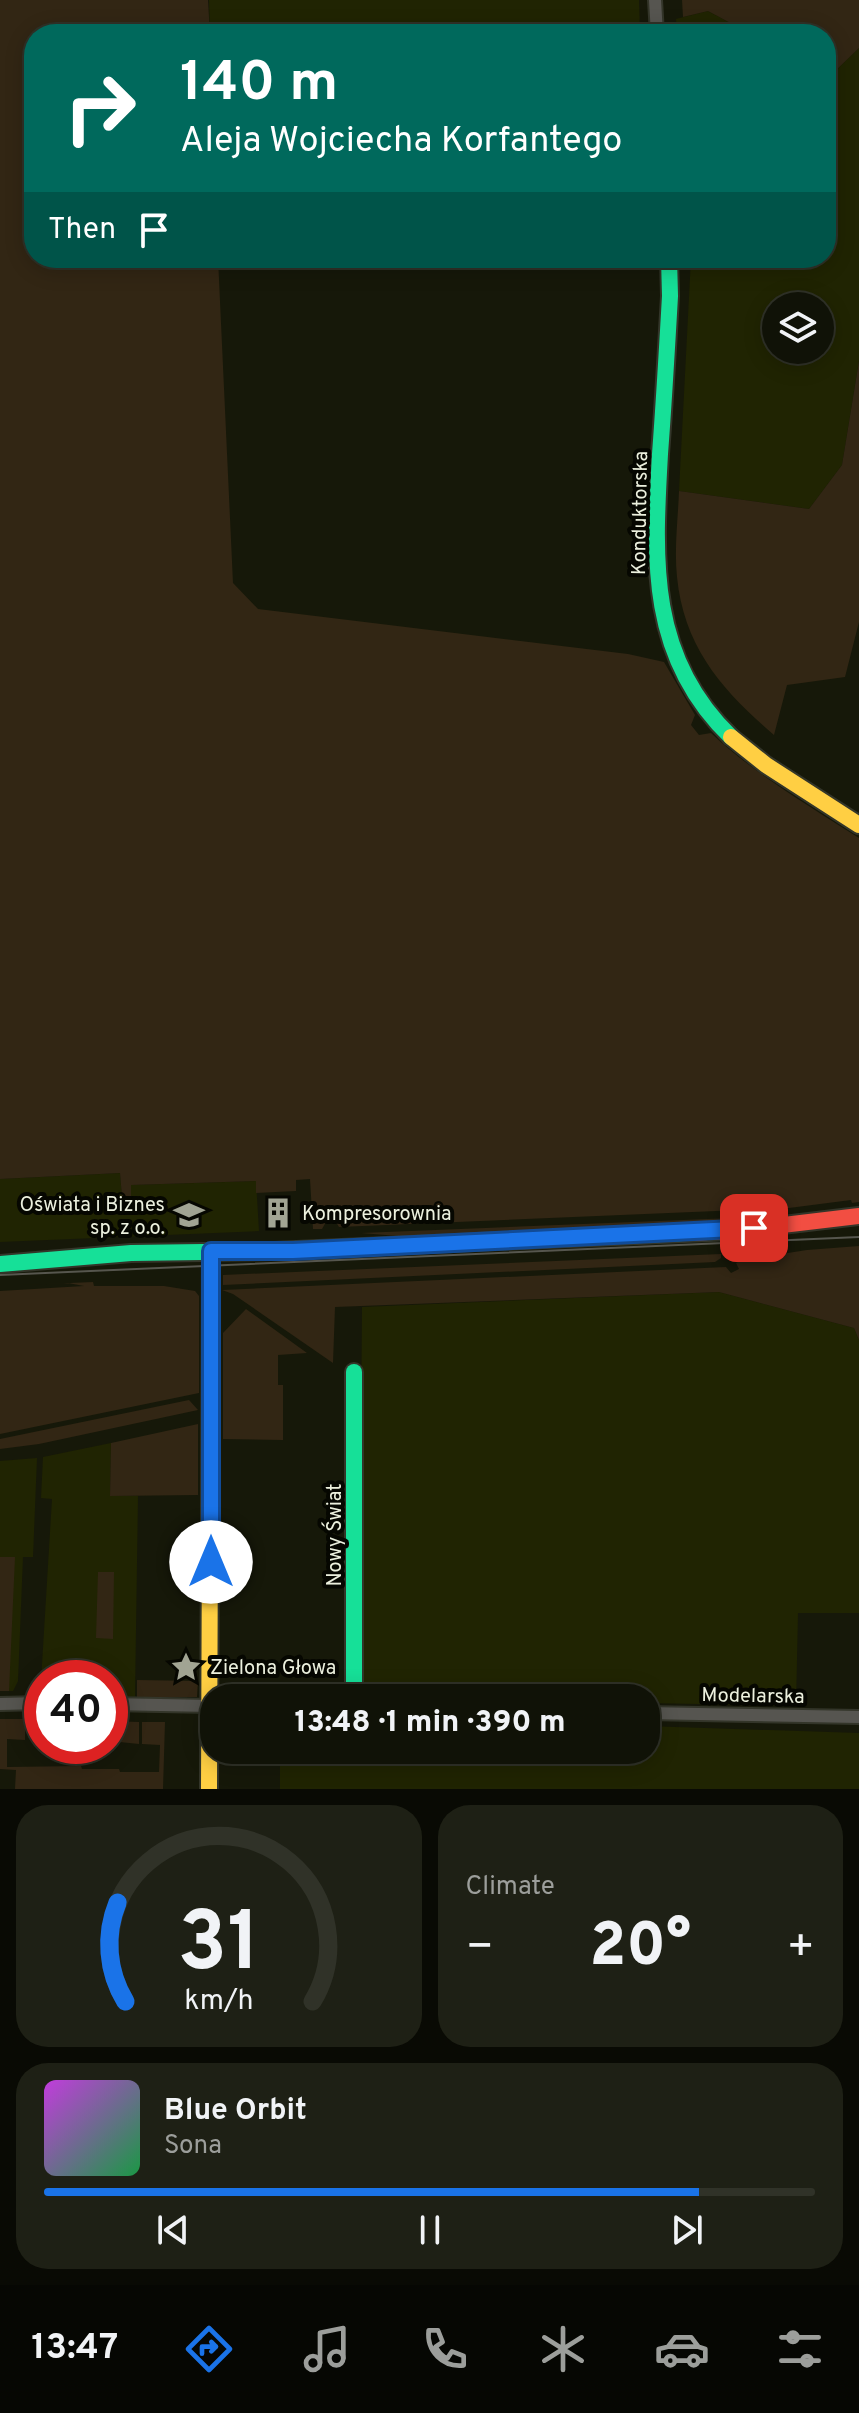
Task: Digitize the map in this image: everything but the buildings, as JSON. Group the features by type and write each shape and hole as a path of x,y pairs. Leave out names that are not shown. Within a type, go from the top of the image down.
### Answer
{"street":[{"path":"655,0 656,24"},
{"name":"Konduktorska","path":"669,268 655,540 658,590 666,630 683,674 715,720 736,742 859,825"},
{"path":"0,1264 131,1253 287,1251 733,1231 859,1216"},
{"path":"211,1251 212,1684"},
{"name":"Nowy Świat","path":"354,1372 354,1684"},
{"path":"0,1704 24,1703"},
{"path":"128,1704 200,1706"},
{"name":"Modelarska","path":"660,1713 859,1717"},
{"path":"209,1789 210,1764"}],"shaded area":[{"path":"0,0 208,0 209,24 24,24 24,268 218,268 233,583 258,609 628,654 664,662 695,715 691,725 699,735 711,733 764,776 859,838 859,1202 852,1203 851,1200 789,1208 339,1227 336,1222 326,1222 322,1229 313,1229 310,1179 296,1180 296,1191 256,1193 256,1181 131,1185 131,1196 122,1197 120,1173 0,1179"},
{"path":"209,0 639,0 640,24 210,24"},
{"path":"682,0 859,0 859,48 836,70 836,24 732,24 708,11 683,17"},
{"path":"708,11 732,24 676,24 676,19"},
{"path":"859,48 859,361 842,465 809,509 679,491 690,268 836,268 836,70"},
{"path":"859,361 859,622 845,677 787,685 774,735 723,684 697,647 688,625 676,566 679,491 809,509 842,465"},
{"path":"120,1173 122,1196 131,1185 256,1181 259,1231 0,1242 0,1179"},
{"path":"804,1215 721,1223 410,1237 361,1233"},
{"path":"859,1246 859,1340 854,1328 719,1292 335,1307 333,1363 233,1294 222,1290 726,1267 731,1273 739,1269 736,1263 742,1260"},
{"path":"721,1254 715,1262 223,1285 223,1275"},
{"path":"68,1283 164,1286 195,1291 199,1296 199,1393 0,1434 0,1291 84,1286"},
{"path":"719,1292 854,1328 859,1340 859,1613 798,1613 796,1706 660,1703 660,1684 359,1684 362,1307"},
{"path":"246,1309 307,1353 278,1355 278,1385 283,1385 283,1440 223,1439 223,1333"},
{"path":"189,1400 198,1410 39,1444 0,1449 0,1439"},
{"path":"198,1424 198,1495 110,1496 111,1443"},
{"path":"111,1443 110,1496 138,1496 135,1697 128,1696 128,1660 42,1660 52,1499 41,1498 43,1457"},
{"path":"37,1458 33,1557 23,1557 18,1681 13,1691 0,1691 0,1461"},
{"path":"0,1557 15,1557 9,1691 0,1691"},
{"path":"98,1572 114,1572 113,1639 96,1638"},
{"path":"137,1680 198,1681 197,1697 137,1697"},
{"path":"0,1719 24,1719 24,1740 7,1739 7,1767 81,1766 82,1769 119,1769 120,1772 159,1772 160,1745 142,1744 142,1722 165,1722 163,1789 15,1789 16,1770 0,1769"},
{"path":"128,1722 139,1722 139,1744 128,1743"},
{"path":"660,1726 859,1733 859,1789 280,1789 280,1764 660,1764"}],"tram line":[{"path":"0,1275 859,1237"}],"traffic: fast":[{"path":"669,268 657,532 662,605 670,640 684,674 704,706 731,737"},
{"path":"0,1264 131,1253 274,1251 683,1233"},
{"path":"354,1372 354,1684"}],"traffic: slow":[{"path":"731,737 766,765 859,825"},
{"path":"209,1789 211,1251"}],"traffic: jam":[{"path":"683,1233 733,1231 859,1216"}],"place":[{"name":"Kompresorownia","path":"278,1213"},
{"name":"Oświata i Biznes sp. z o.o.","path":"189,1215"},
{"name":"Zielona Głowa","path":"186,1667"}],"route":[{"path":"211,1562 211,1251 293,1251 754,1228"}]}
